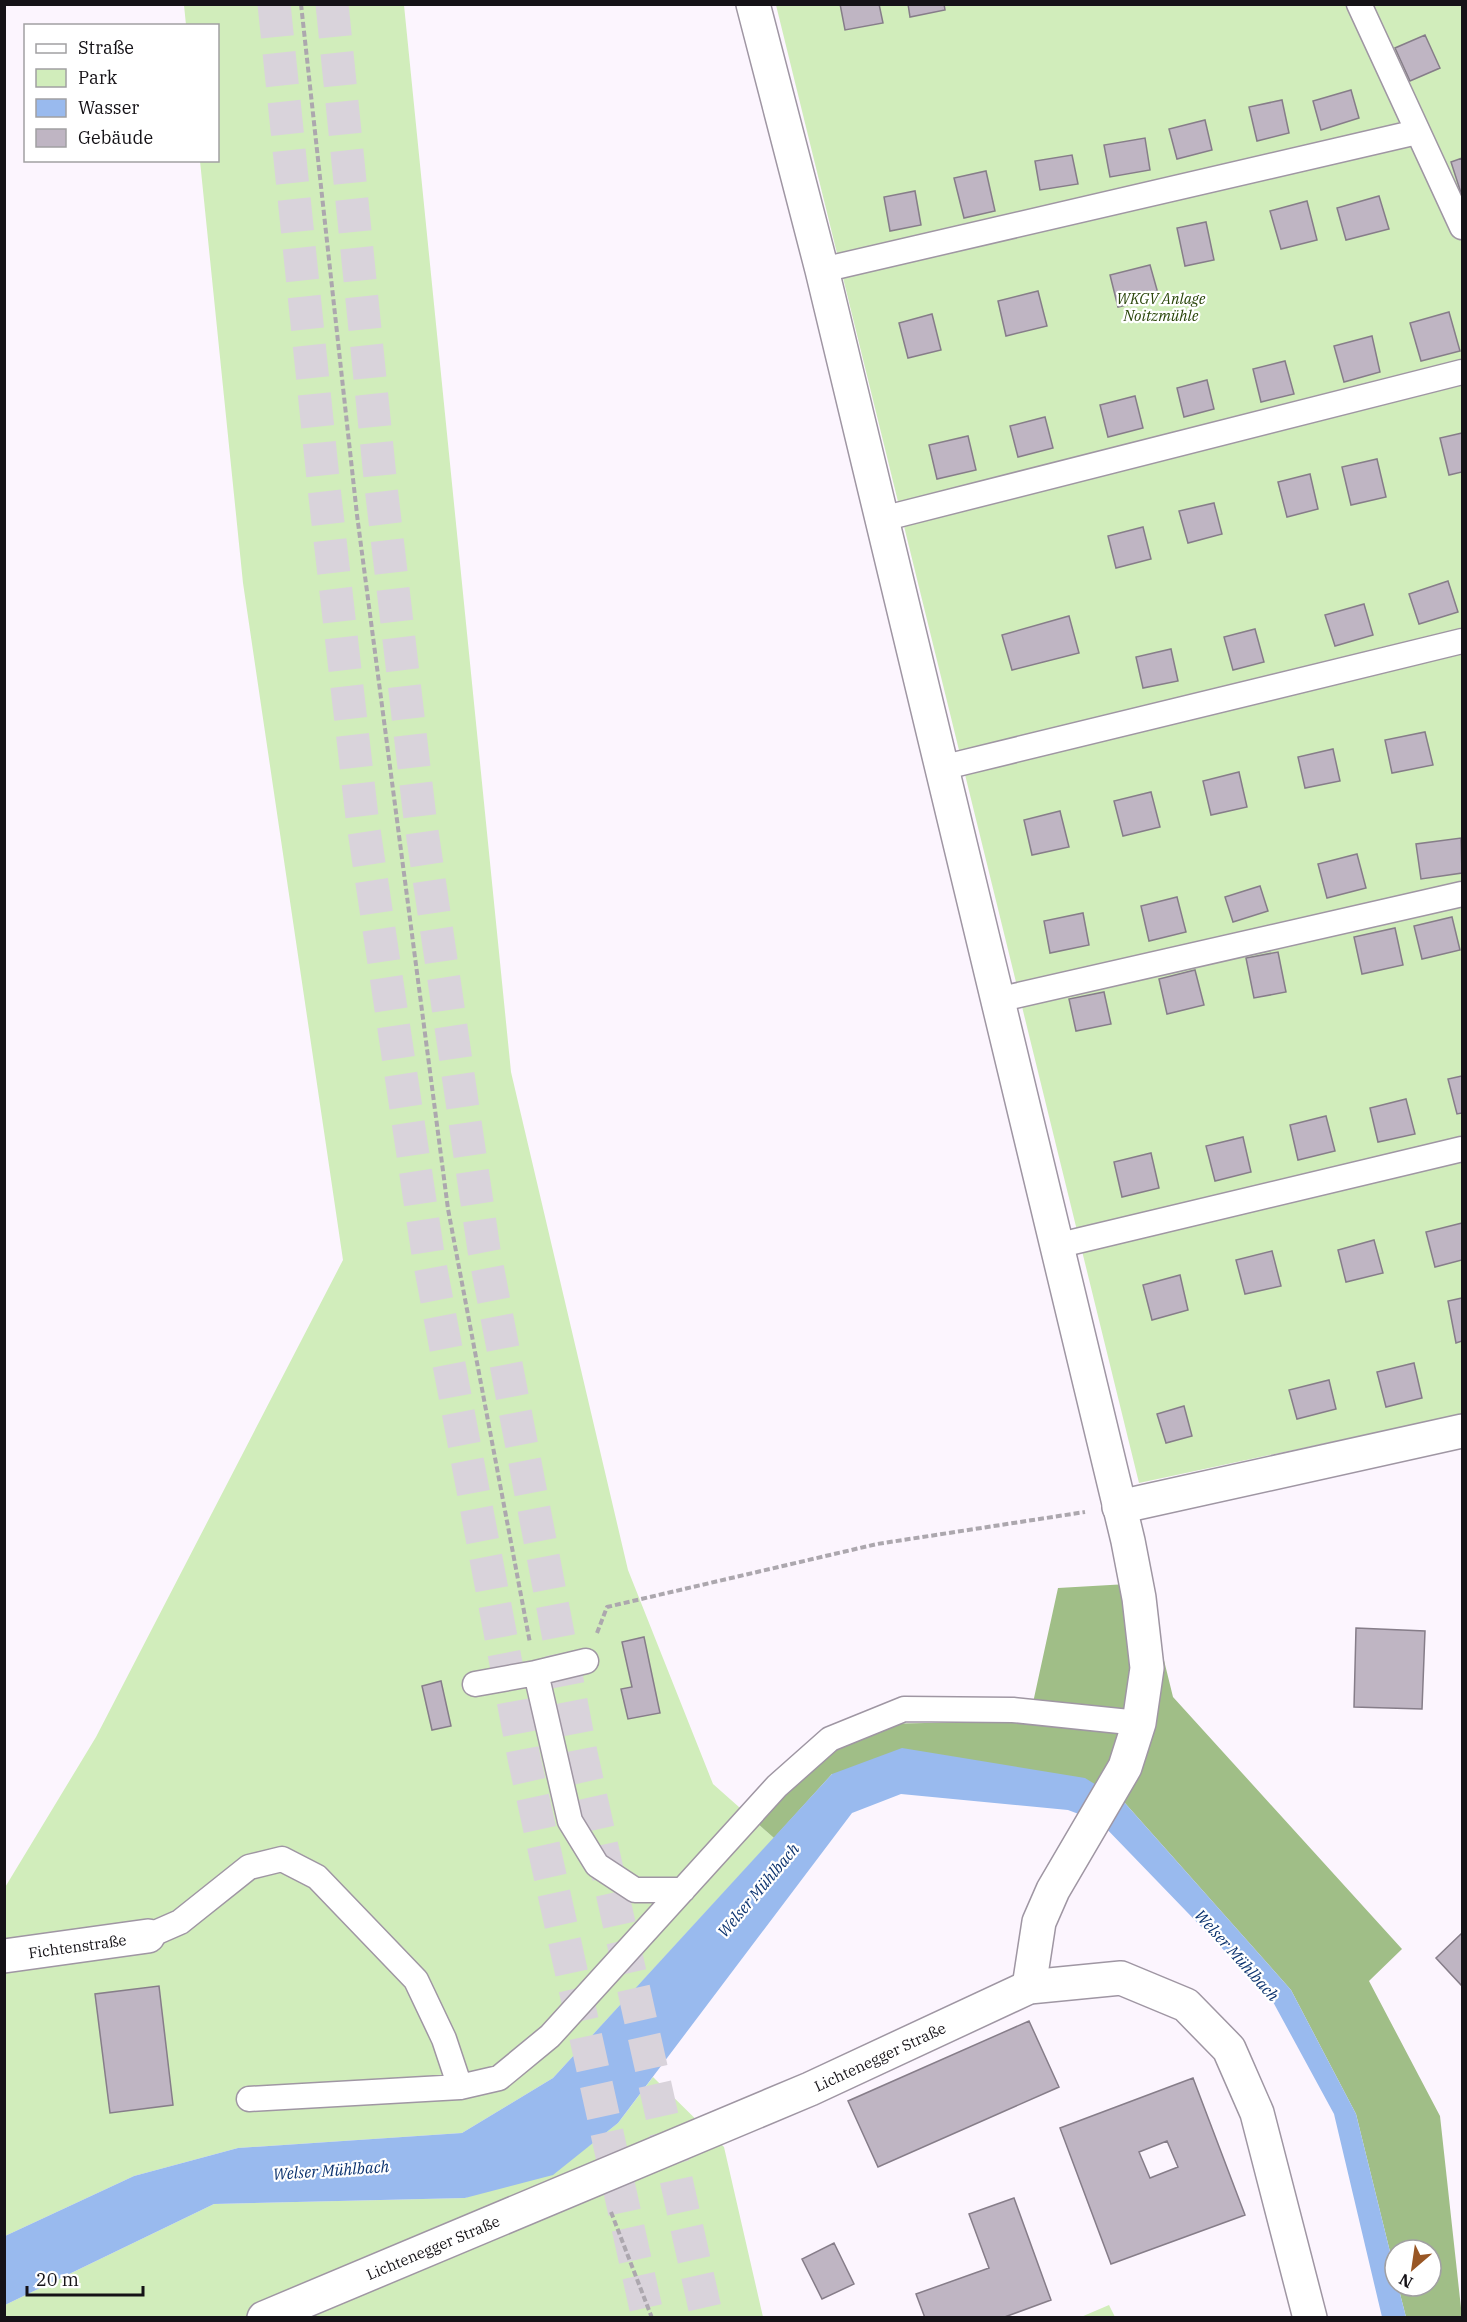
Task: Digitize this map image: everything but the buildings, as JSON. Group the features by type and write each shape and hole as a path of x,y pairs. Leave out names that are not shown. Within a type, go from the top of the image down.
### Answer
{"street":[{"path":"753,4 822,270 1139,1598 1146,1668 1138,1723 1125,1767 1053,1890 1039,1922 1029,1986"},
{"path":"1119,1507 1462,1431"},
{"name":"Fichtenstraße","path":"4,1956 148,1936"},
{"name":"Lichtenegger Straße","path":"264,2318 810,2089 1029,1986 1120,1978 1186,2005 1229,2049 1257,2113 1310,2318"}],"lane":[{"path":"1359,4 1462,227"},
{"path":"822,270 1417,132"},
{"path":"882,519 1462,372"},
{"path":"940,768 1462,641"},
{"path":"998,1000 1462,894"},
{"path":"1056,1246 1462,1149"},
{"path":"475,1684 585,1661"},
{"path":"536,1673 570,1821 597,1865 635,1890 683,1890"},
{"path":"249,2099 460,2087 499,2078 550,2036 777,1786 830,1739 904,1709 1013,1710 1138,1723"},
{"path":"148,1936 180,1922 249,1867 282,1859 317,1877 416,1980 444,2039 460,2087"}],"path":[{"path":"301,4 357,515 448,1209 536,1673"},
{"path":"585,1661 607,1607 877,1544 1119,1507"},
{"path":"597,2180 652,2318"}],"green space":[{"path":"184,5 404,5 511,1072 628,1570 713,1784 774,1838 553,2078 462,2133 238,2148 134,2176 5,2236 4,1889 96,1737 343,1260 243,583 200,162 219,162 219,24 186,24"},
{"name":"WKGV Anlage Noitzmühle","path":"776,5 1462,5 1462,1414 1139,1483"},
{"path":"1145,1583 1173,1697 1402,1949 1369,1981 1440,2116 1462,2317 1406,2317 1401,2298 1443,2298 1443,2238 1387,2238 1356,2114 1291,1990 1124,1802 832,1774 774,1838 757,1823 802,1763 872,1724 1029,1721 1058,1588"},
{"path":"653,2077 724,2147 763,2317 5,2318 5,2305 214,2204 465,2198 589,2146 618,2123"},
{"path":"1109,2305 1115,2317 1081,2317"}],"water":[{"name":"Welser Mühlbach","path":"902,1748 1085,1778 1124,1802 1291,1990 1356,2114 1387,2238 1383,2238 1383,2298 1401,2298 1406,2317 1382,2317 1334,2114 1272,2000 1100,1822 1068,1810 901,1794 852,1813 618,2123 553,2175 465,2198 214,2204 5,2305 5,2236 134,2176 238,2148 462,2133 553,2078 832,1774"}],"tunnel":[{"path":"274,4 324,488 362,817 428,1254 524,1758 648,2318"},
{"path":"332,4 381,487 420,818 484,1250 581,1753 707,2318"}]}
